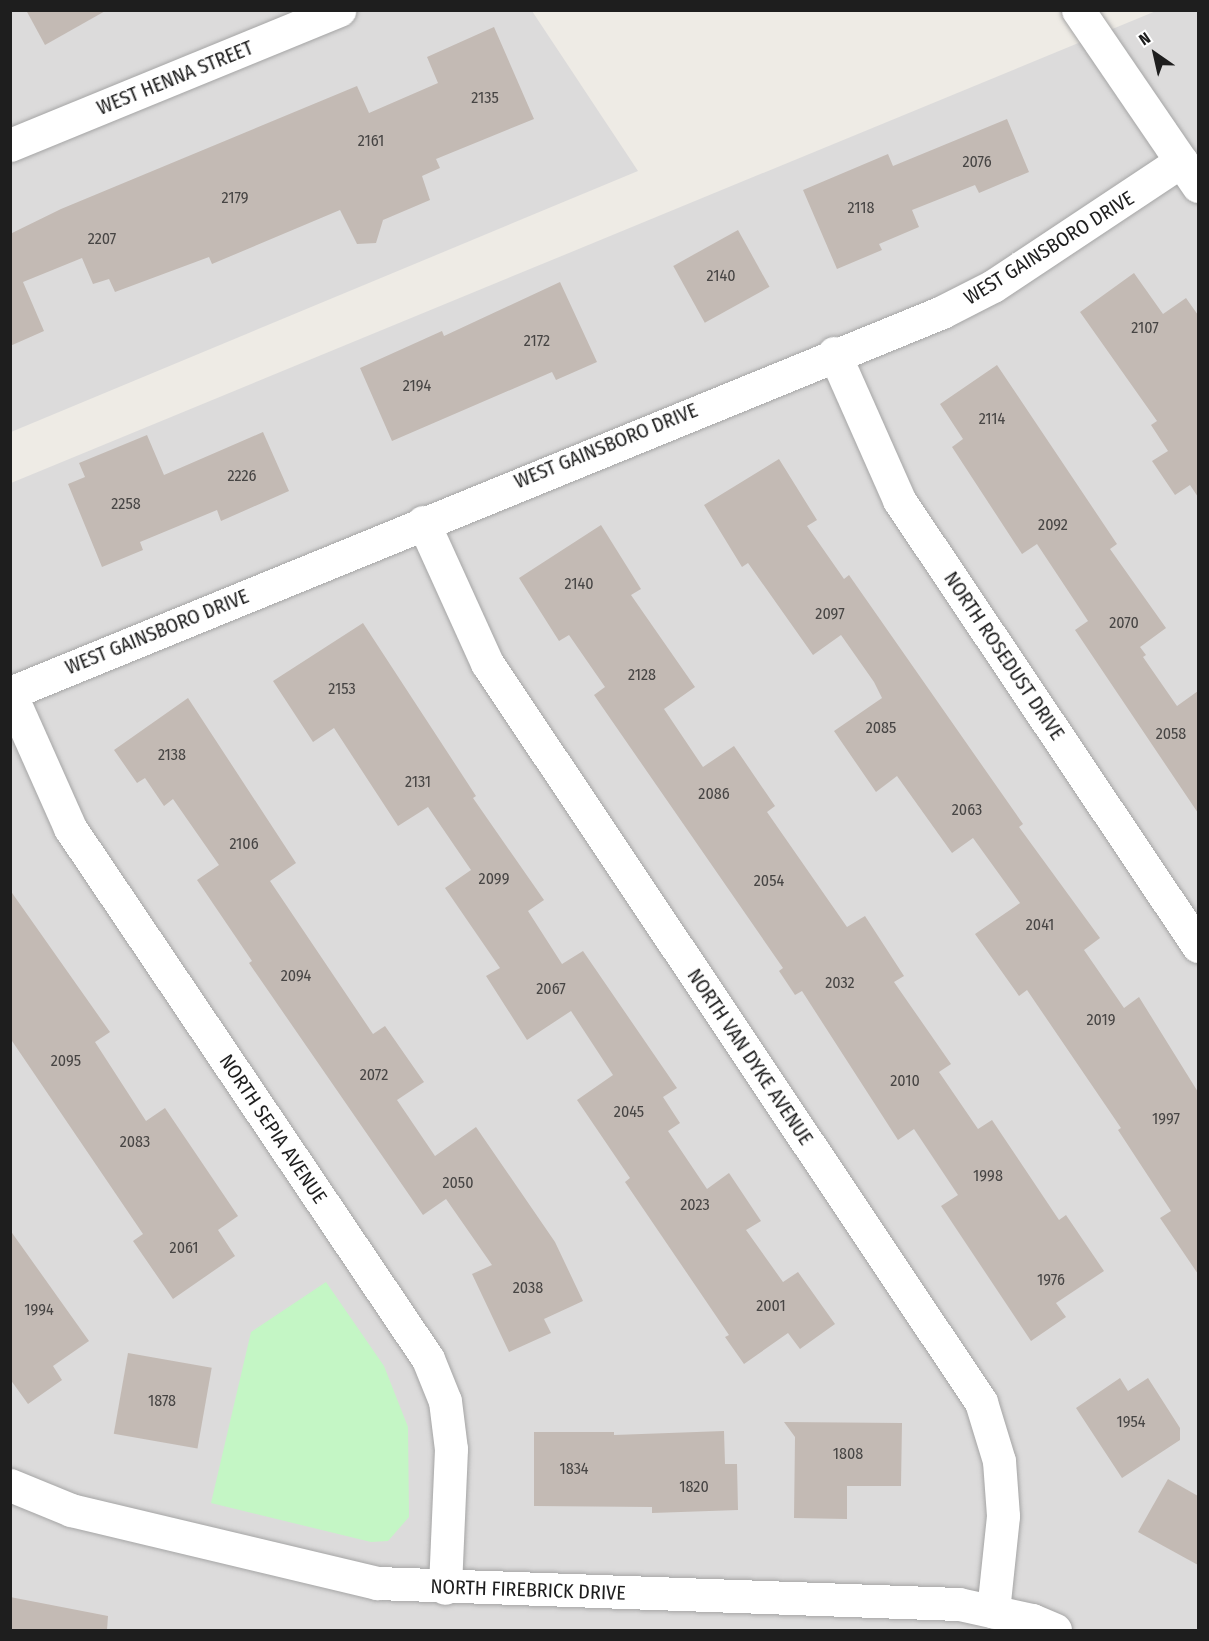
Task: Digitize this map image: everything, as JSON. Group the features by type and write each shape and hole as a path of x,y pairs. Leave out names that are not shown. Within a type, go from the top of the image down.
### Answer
{"street":[{"name":"WEST HENNA STREET","path":"10,145 281,21 339,10"},
{"path":"1078,10 1190,174"},
{"name":"WEST GAINSBORO DRIVE","path":"10,693 834,353 942,312 993,286 1139,193 1190,174"},
{"name":"NORTH ROSEDUST DRIVE","path":"834,353 899,500 1198,946"},
{"name":"NORTH VAN DYKE AVENUE","path":"423,522 487,663 981,1402 999,1461 1003,1516 993,1611"},
{"name":"NORTH SEPIA AVENUE","path":"10,693 70,828 428,1359 445,1401 451,1449 445,1588"},
{"name":"NORTH FIREBRICK DRIVE","path":"10,1485 71,1510 377,1583 445,1588 958,1604 1032,1620 1055,1630"}],"shaded area":[{"path":"11,11 532,11 638,171 11,432"},
{"path":"1156,11 1198,11 1198,1630 11,1630 11,483"}],"green space":[{"path":"326,1282 384,1366 408,1427 409,1517 388,1541 371,1542 211,1503 251,1332"}],"building":[{"path":"26,10 107,10 45,45"},
{"path":"494,27 534,119 436,159 440,168 422,176 430,200 383,220 376,243 357,244 340,210 212,264 209,257 115,292 109,279 93,284 82,258 23,282 44,331 10,346 10,234 61,209 357,86 369,113 438,83 427,57"},
{"path":"1007,119 1029,172 979,193 975,185 912,210 919,227 879,244 882,250 837,269 803,190 888,154 893,166"},
{"path":"738,230 770,287 705,323 673,266"},
{"path":"1134,273 1163,314 1186,298 1198,315 1198,497 1190,485 1175,495 1152,461 1168,451 1151,425 1157,421 1080,312"},
{"path":"560,282 597,362 556,380 552,372 392,441 360,368 442,331 444,336"},
{"path":"997,365 1117,544 1110,549 1166,628 1140,647 1146,655 1143,657 1177,706 1198,691 1198,813 1075,630 1088,621 1037,544 1022,554 952,447 963,439 940,404"},
{"path":"263,432 289,491 221,521 217,510 140,542 143,550 102,567 68,484 85,477 79,463 147,435 164,475"},
{"path":"779,459 817,520 807,526 844,579 849,575 1023,824 1019,827 1100,938 1084,950 1124,1008 1139,997 1198,1092 1198,1274 1160,1218 1171,1211 1118,1130 1121,1128 1027,990 1019,996 975,934 1020,903 973,838 952,853 897,776 876,792 834,731 882,698 874,682 841,635 813,655 748,563 742,567 704,505"},
{"path":"601,525 641,589 631,595 695,687 664,709 703,767 734,746 775,806 767,812 847,927 865,916 904,976 894,982 951,1064 939,1072 978,1129 992,1120 1059,1220 1066,1215 1104,1271 1056,1303 1066,1317 1031,1341 941,1206 958,1195 914,1129 898,1140 802,991 795,995 779,971 783,968 594,695 605,687 569,635 559,641 519,578"},
{"path":"363,623 476,796 473,798 544,900 528,911 562,964 583,951 677,1088 663,1097 680,1123 668,1131 707,1189 729,1173 761,1221 746,1230 783,1282 798,1272 835,1324 800,1349 788,1333 744,1364 725,1337 729,1335 625,1182 630,1178 577,1100 613,1075 571,1011 527,1040 486,976 500,968 445,888 471,870 428,807 398,826 334,728 313,742 273,681"},
{"path":"188,698 296,863 270,881 373,1034 385,1026 424,1082 397,1100 435,1156 476,1127 555,1242 583,1301 544,1319 551,1333 509,1352 472,1274 492,1265 446,1199 423,1215 249,963 252,961 197,880 219,865 173,799 164,806 145,778 137,783 114,750"},
{"path":"10,890 110,1032 95,1042 146,1121 165,1108 238,1216 218,1230 235,1256 173,1299 133,1241 143,1234 10,1038"},
{"path":"10,1230 89,1341 53,1366 62,1380 28,1404 10,1379"},
{"path":"128,1353 212,1368 197,1449 114,1434"},
{"path":"1120,1378 1128,1391 1148,1378 1180,1428 1180,1440 1122,1478 1076,1408"},
{"path":"784,1422 902,1423 901,1486 847,1486 847,1519 794,1518 795,1437"},
{"path":"724,1431 725,1464 737,1464 738,1510 652,1513 652,1507 534,1506 534,1432 614,1432 614,1435"},
{"path":"1168,1479 1198,1496 1198,1565 1138,1532"},
{"path":"10,1597 108,1616 107,1630 10,1630"}]}
